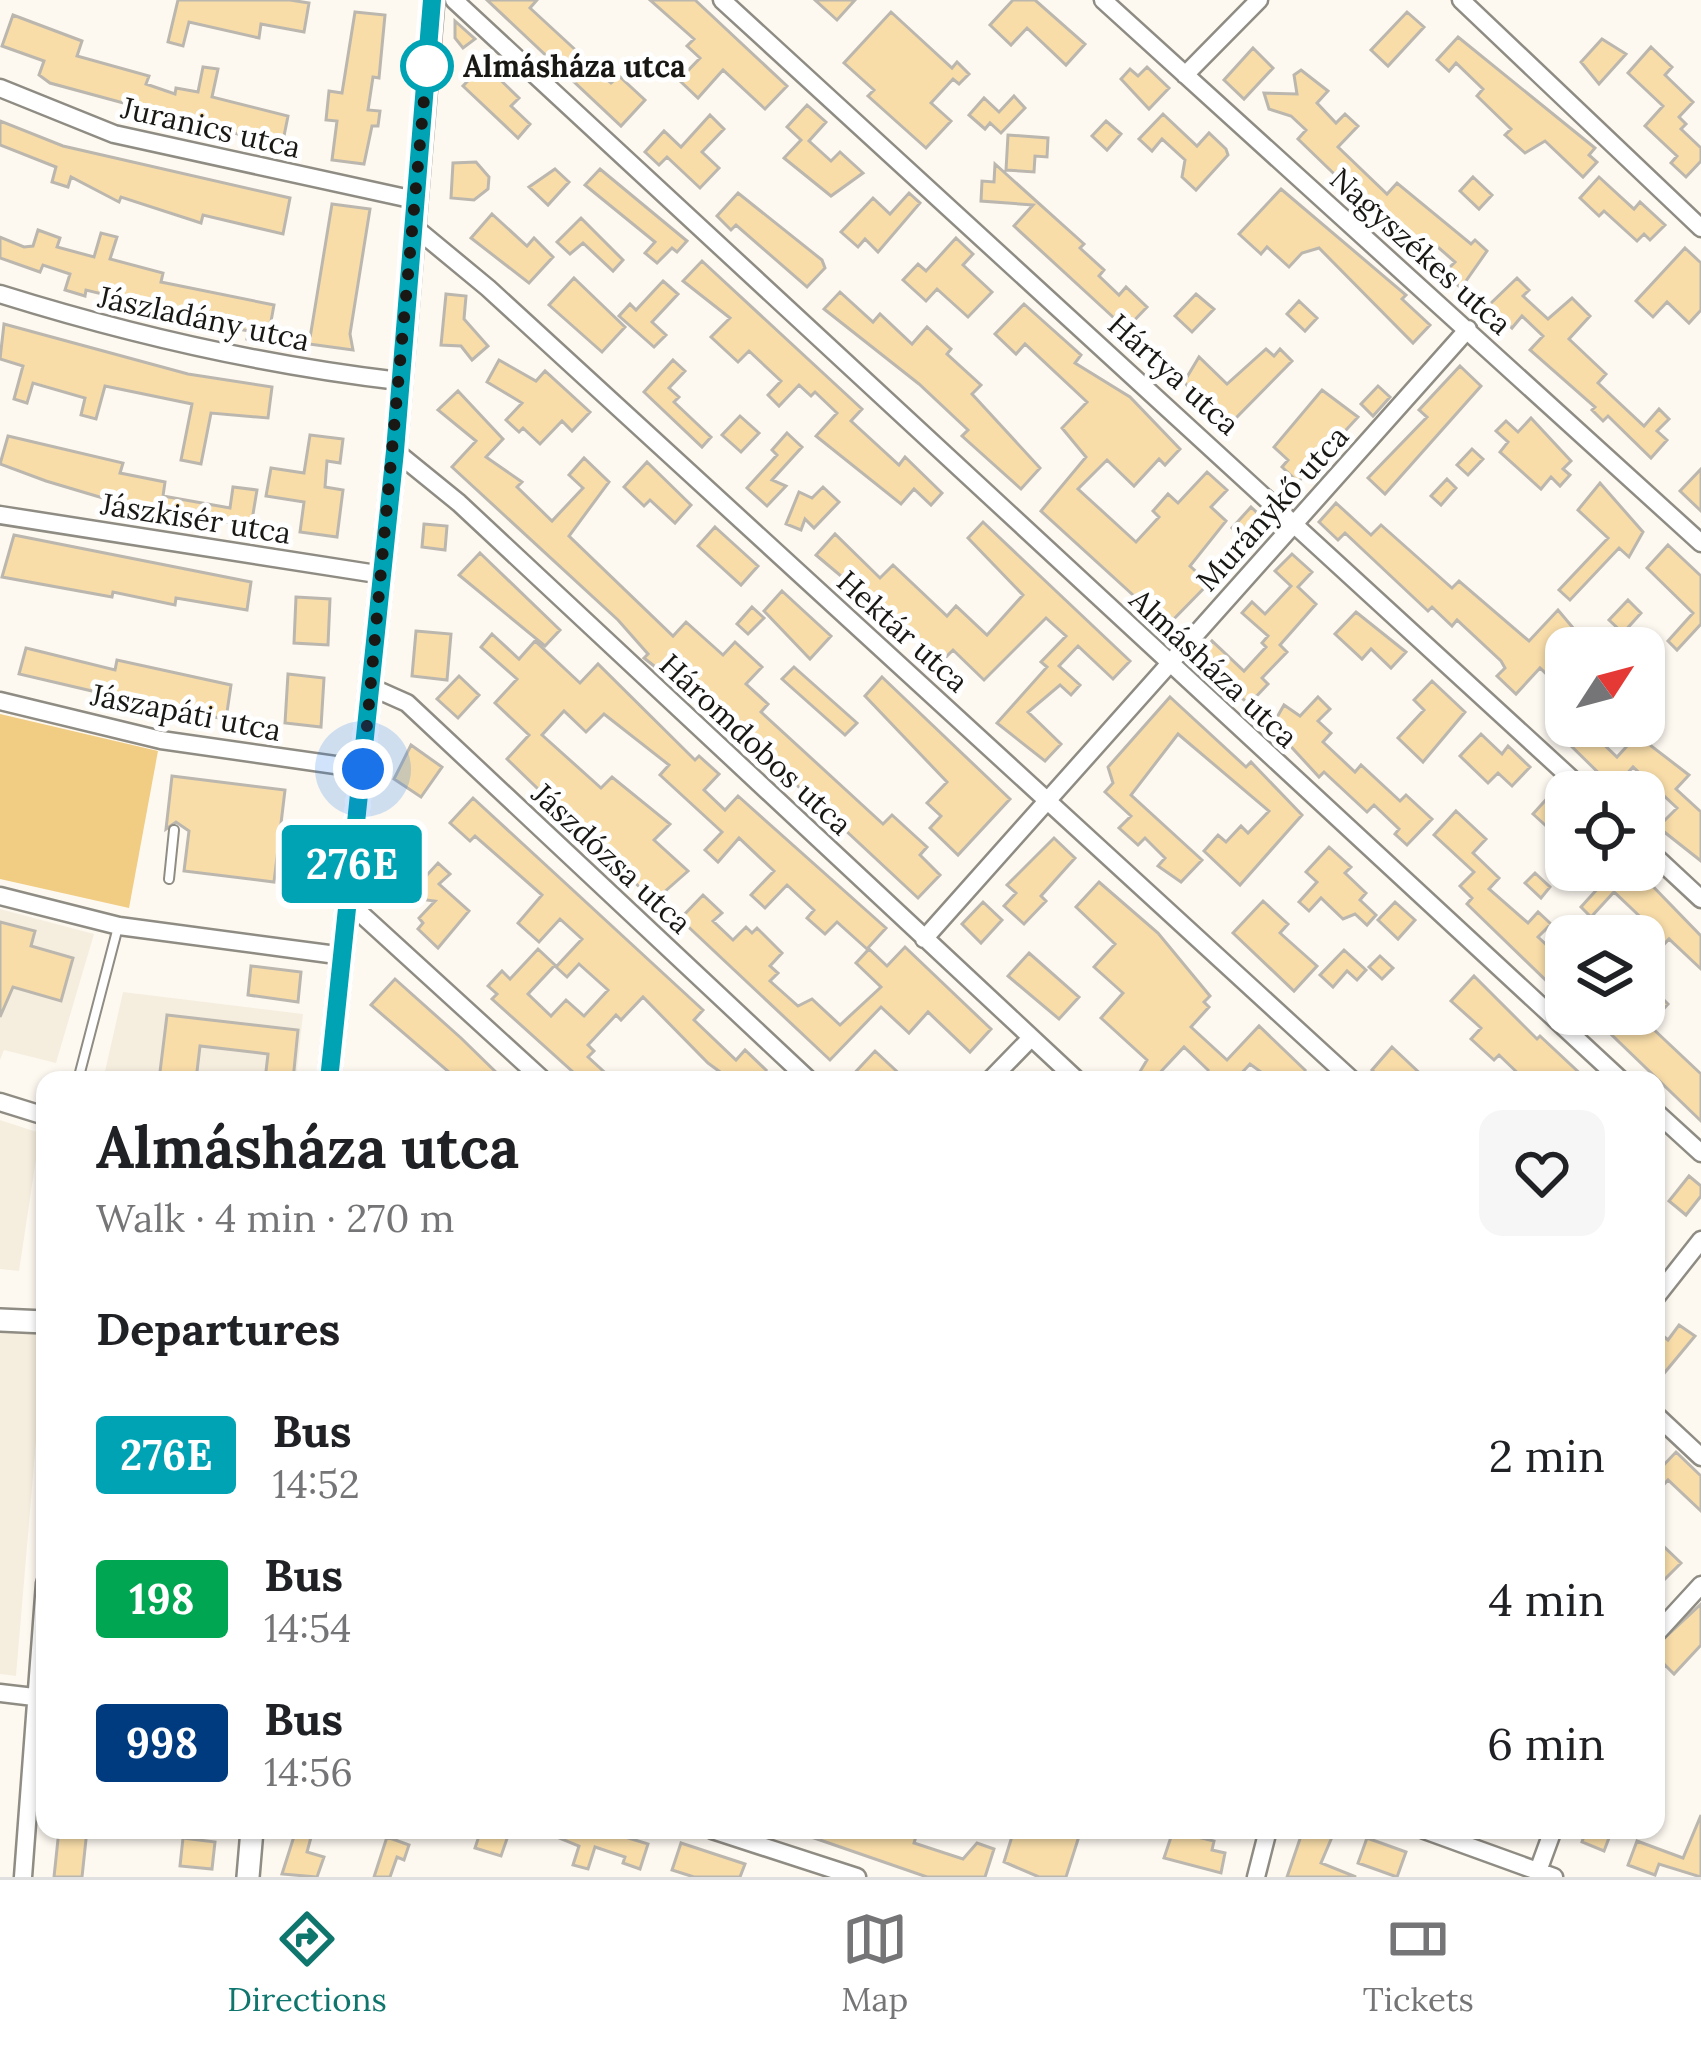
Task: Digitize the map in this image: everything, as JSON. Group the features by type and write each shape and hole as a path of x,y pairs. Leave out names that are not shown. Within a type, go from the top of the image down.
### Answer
{"street":[{"path":"330,1071 395,451 433,0"},
{"name":"Almásháza utca","path":"454,0 1611,1071"},
{"name":"Hártya utca","path":"722,0 1563,771"},
{"name":"Nagyszékes utca","path":"1103,0 1701,544"},
{"path":"1185,75 1259,0"},
{"path":"1461,0 1701,228"},
{"name":"Juranics utca","path":"0,88 114,134 415,200"},
{"name":"Hektár utca","path":"412,226 1342,1071"},
{"name":"Jászladány utca","path":"0,294 142,337 278,364 399,381"},
{"name":"Muránykő utca","path":"924,939 1468,329"},
{"name":"Háromdobos utca","path":"395,451 459,503 1067,1071"},
{"name":"Jászkisér utca","path":"0,515 383,575"},
{"name":"Jászdózsa utca","path":"371,687 407,703 799,1071"},
{"name":"Jászapáti utca","path":"0,701 161,740 363,769"},
{"path":"1665,866 1701,899"},
{"path":"0,896 119,926 344,956"},
{"path":"348,902 533,1071"},
{"path":"999,1071 1031,1038"},
{"path":"0,1102 36,1113"},
{"path":"1665,1120 1701,1154"},
{"path":"1665,1286 1701,1240"},
{"path":"0,1320 36,1322"},
{"path":"1665,1423 1701,1457"},
{"path":"1665,1624 1701,1585"},
{"path":"23,1877 36,1675"},
{"path":"0,1693 34,1696"},
{"path":"248,1877 251,1839"},
{"path":"740,1839 857,1877"},
{"path":"1256,1877 1266,1839"},
{"path":"1449,1839 1546,1874 1552,1839"}],"lane":[{"path":"169,878 175,830"},
{"path":"80,1071 119,926"}],"shaded area":[{"path":"0,714 158,751 129,908 0,879"},
{"path":"0,909 94,934 56,1063 4,1050 0,1060"},
{"path":"123,992 303,1014 297,1071 105,1071"},
{"path":"0,1120 36,1132 36,1159 19,1271 0,1269"},
{"path":"0,1332 36,1334 36,1441 16,1676 0,1674"}],"building":[{"path":"178,0 309,3 304,32 261,24 259,38 189,22 183,46 168,42"},
{"path":"487,0 537,0 530,8 611,83 619,76 645,100 621,126"},
{"path":"650,0 695,0 787,86 765,109 723,70 698,98 679,80 700,58 687,46 694,39"},
{"path":"815,0 855,0 837,20"},
{"path":"1013,0 1035,0 1085,44 1066,65 1027,28 1011,45 990,25"},
{"path":"355,12 385,15 379,78 373,77 368,110 380,111 378,126 372,126 364,164 332,160 337,121 326,120 329,91 342,93"},
{"path":"891,12 952,68 957,62 969,74 959,84 953,79 931,103 951,121 926,148 868,96 874,90 844,63"},
{"path":"1407,12 1424,27 1388,66 1371,50"},
{"path":"13,15 82,41 77,56 149,76 146,84 175,94 176,88 198,92 203,67 218,69 212,97 288,116 282,146 50,83 39,75 44,61 2,46"},
{"path":"455,21 475,39 463,48 455,38"},
{"path":"1458,37 1595,148 1589,155 1597,162 1583,177 1545,141 1525,153 1505,135 1511,129 1477,96 1483,89 1456,63 1449,71 1437,60"},
{"path":"1602,39 1626,54 1599,84 1581,62"},
{"path":"1651,47 1672,67 1665,75 1693,102 1679,117 1686,124 1681,129 1701,148 1701,161 1686,177 1671,163 1677,156 1645,126 1663,106 1628,73"},
{"path":"1253,48 1273,68 1244,99 1224,80"},
{"path":"484,64 519,98 511,106 530,124 518,138 463,86"},
{"path":"1147,67 1169,88 1149,109 1121,79 1130,69 1138,76"},
{"path":"1301,70 1328,91 1317,103 1336,123 1345,114 1358,126 1338,147 1387,194 1397,183 1471,244 1475,240 1487,251 1461,288 1444,273 1455,262 1431,241 1418,255 1298,139 1306,130 1291,116 1269,109 1264,93 1297,94 1294,75"},
{"path":"1014,96 1025,108 1001,133 990,123 985,129 969,115 984,98 999,112"},
{"path":"807,105 826,122 809,141 831,161 840,152 863,173 831,196 784,158 801,140 787,127"},
{"path":"1163,114 1197,146 1209,133 1226,149 1228,155 1196,190 1182,177 1185,160 1162,139 1152,151 1139,139"},
{"path":"710,115 724,129 702,152 719,168 700,188 667,157 659,165 645,152 664,131 681,147"},
{"path":"0,121 63,146 290,198 283,234 203,215 201,223 121,197 119,202 71,177 68,187 52,182 56,167 0,145"},
{"path":"1106,121 1121,134 1107,150 1092,136"},
{"path":"1008,135 1048,138 1047,157 1035,156 1034,172 1006,170"},
{"path":"476,162 489,177 488,189 474,200 451,198 453,163"},
{"path":"995,164 1084,244 1080,248 1104,270 1099,276 1119,295 1126,287 1147,307 1126,329 1014,226 1033,205 981,201 982,181 994,182"},
{"path":"555,169 569,182 548,205 529,187"},
{"path":"600,169 687,241 677,252 672,248 657,263 645,253 655,242 585,185"},
{"path":"1473,177 1492,195 1479,209 1460,191"},
{"path":"1599,177 1634,209 1640,202 1665,225 1650,240 1644,234 1637,241 1604,211 1599,216 1580,198"},
{"path":"1281,189 1406,295 1402,299 1430,325 1413,343 1319,248 1302,253 1289,267 1267,247 1261,254 1239,234"},
{"path":"738,193 822,260 825,268 807,287 736,225 731,230 717,216"},
{"path":"909,193 920,203 878,252 865,239 858,247 841,232 873,198 890,214"},
{"path":"332,204 370,209 350,334 353,350 309,344"},
{"path":"492,214 527,246 534,238 553,257 529,283 471,238"},
{"path":"581,218 623,260 613,271 583,243 570,254 557,242"},
{"path":"38,230 60,238 57,247 94,257 101,233 117,237 110,259 163,273 161,282 274,305 267,343 247,339 249,331 196,321 197,317 86,290 85,296 65,290 70,274 43,265 40,272 0,258 0,237 33,246"},
{"path":"956,238 973,254 963,265 992,292 968,317 937,289 926,301 903,280 918,264 926,271"},
{"path":"1685,248 1701,263 1701,310 1689,323 1667,302 1653,317 1636,301"},
{"path":"702,261 862,409 851,421 899,465 905,457 942,493 931,505 914,489 901,504 816,436 837,413 815,392 811,396 799,385 779,406 768,395 781,381 749,351 738,362 711,337 730,318 683,281"},
{"path":"574,278 625,327 602,352 549,305"},
{"path":"1517,278 1529,290 1523,296 1548,319 1572,298 1590,316 1569,339 1606,374 1598,383 1644,426 1659,409 1669,419 1657,431 1667,440 1651,458 1608,416 1603,421 1592,410 1595,407 1530,350 1543,336 1522,316 1512,328 1488,306"},
{"path":"663,281 678,294 652,322 666,335 654,347 619,316 630,304 636,310"},
{"path":"840,292 873,322 880,314 912,344 927,327 951,349 947,354 981,385 972,394 1040,468 1021,489 962,436 968,430 919,384 824,309"},
{"path":"446,294 466,296 464,319 488,346 472,360 461,346 441,345"},
{"path":"1196,294 1214,309 1192,332 1175,316"},
{"path":"1299,301 1317,318 1305,331 1287,314"},
{"path":"1024,304 1081,355 1075,363 1130,397 1180,449 1165,465 1159,459 1134,486 1107,460 1078,489 1136,542 1159,517 1153,511 1168,494 1178,503 1207,472 1227,490 1211,507 1226,521 1190,566 1209,583 1167,626 1041,511 1086,457 1062,428 1087,402 1025,344 1016,354 995,334"},
{"path":"4,324 188,374 272,387 268,418 211,413 201,464 181,460 192,404 105,386 96,419 81,415 85,398 33,383 27,403 14,399 23,366 0,359"},
{"path":"1266,349 1274,356 1280,349 1292,361 1227,427 1184,382 1199,357 1227,384"},
{"path":"499,360 536,381 545,371 590,412 572,431 562,421 540,444 523,428 519,432 506,420 522,403 487,382"},
{"path":"673,360 685,371 669,388 679,397 674,402 711,437 702,447 644,392"},
{"path":"1460,366 1481,386 1385,494 1368,478 1427,417 1419,410"},
{"path":"1378,386 1390,397 1373,416 1361,404"},
{"path":"1322,390 1358,417 1298,482 1282,467 1288,460 1274,447"},
{"path":"458,391 503,439 486,457 522,482 517,487 552,521 583,488 569,475 584,458 609,482 569,536 673,636 686,622 723,655 735,642 762,667 746,684 768,704 761,712 883,824 892,815 927,847 920,855 940,875 918,898 712,706 709,709 644,658 648,654 618,620 452,467 476,441 438,410"},
{"path":"740,416 759,433 741,452 722,435"},
{"path":"1531,418 1571,461 1563,469 1570,475 1560,486 1551,477 1541,489 1500,452 1508,442 1496,431 1506,421 1518,432"},
{"path":"787,433 802,447 772,480 786,486 767,506 747,488 777,455 772,450"},
{"path":"310,435 343,439 340,463 327,461 325,487 343,490 337,537 300,532 304,502 266,496 271,468 304,473"},
{"path":"8,436 123,463 120,473 165,482 163,496 230,508 233,487 257,490 251,526 133,507 0,464"},
{"path":"1472,449 1483,459 1468,475 1457,465"},
{"path":"647,462 691,505 675,523 650,500 644,506 624,487"},
{"path":"1701,469 1701,511 1680,491"},
{"path":"1447,479 1456,488 1441,505 1431,496"},
{"path":"1600,483 1643,532 1629,557 1619,548 1570,600 1559,590 1608,538 1578,510"},
{"path":"823,487 839,502 814,528 805,519 801,530 786,524 799,492 812,498"},
{"path":"1336,503 1371,535 1381,525 1452,588 1459,581 1529,641 1558,610 1572,627 1545,627 1545,673 1540,668 1516,694 1497,676 1505,668 1501,661 1457,620 1452,626 1432,607 1428,611 1345,533 1338,540 1319,522"},
{"path":"1251,507 1268,523 1249,543 1232,528"},
{"path":"983,522 1130,661 1113,679 1078,646 1059,666 1080,685 1071,695 1060,685 1028,712 1061,744 1045,761 997,723 1047,667 1041,662 1066,636 1046,618 984,680 953,650 942,661 816,555 835,534 880,578 893,565 947,616 956,606 987,635 1023,595 968,538"},
{"path":"424,524 447,526 445,550 422,547"},
{"path":"715,527 758,566 741,585 698,546"},
{"path":"14,535 251,582 247,610 176,598 175,605 113,592 112,597 2,577"},
{"path":"1668,545 1701,576 1701,624 1677,650 1668,641 1693,613 1647,568"},
{"path":"480,553 560,630 545,646 459,575"},
{"path":"1292,554 1312,572 1298,587 1316,604 1280,645 1287,652 1262,678 1268,684 1249,704 1195,660 1212,641 1244,671 1266,647 1262,643 1268,636 1242,613 1252,602 1265,614 1291,586 1275,571"},
{"path":"782,591 831,636 810,659 764,611"},
{"path":"296,597 330,599 328,645 294,643"},
{"path":"1628,600 1641,613 1628,627 1617,627 1609,620"},
{"path":"752,607 764,618 748,634 737,624"},
{"path":"1356,612 1406,652 1391,668 1371,649 1362,659 1335,634"},
{"path":"416,631 451,634 447,680 412,676"},
{"path":"492,634 519,659 535,641 580,683 598,664 695,760 699,756 719,774 704,790 725,810 738,796 886,928 867,949 837,922 825,934 807,918 814,910 787,885 765,908 751,895 774,871 739,838 718,862 705,850 722,832 660,775 669,765 604,714 586,732 564,711 542,735 601,788 612,777 670,824 654,840 688,871 654,901 507,759 529,735 495,703 517,679 481,647"},
{"path":"26,648 115,670 117,660 231,685 226,719 108,700 109,695 19,674"},
{"path":"794,667 857,723 845,735 782,679"},
{"path":"288,674 324,678 321,727 285,723"},
{"path":"459,676 479,695 458,718 437,699"},
{"path":"882,677 1010,799 958,855 930,828 941,816 927,803 947,782 865,696"},
{"path":"1432,681 1465,712 1423,762 1398,738 1424,710 1414,700"},
{"path":"1170,697 1246,767 1251,762 1302,815 1240,885 1204,851 1218,835 1226,842 1241,826 1248,833 1269,811 1178,734 1131,795 1202,860 1181,882 1158,866 1165,858 1145,838 1138,845 1119,828 1131,816 1105,792 1113,783 1108,767"},
{"path":"1318,697 1330,709 1318,721 1331,733 1323,742 1355,772 1361,765 1400,801 1406,795 1432,819 1407,845 1395,834 1399,829 1374,805 1367,812 1324,772 1319,777 1272,726 1284,705 1300,716"},
{"path":"1481,734 1502,754 1508,746 1530,767 1512,786 1498,773 1488,783 1460,756"},
{"path":"411,745 442,767 421,797 394,779"},
{"path":"1572,747 1606,747 1617,757 1626,747 1653,747 1689,775 1676,789 1701,812 1701,861 1665,833 1665,820 1677,808 1665,797 1665,771 1633,767 1597,771"},
{"path":"172,776 285,790 274,882 184,871 189,831 176,822 166,829"},
{"path":"473,798 703,1010 694,1020 736,1060 745,1050 766,1070 719,1071 643,997 621,1020 616,1015 588,1045 594,1051 588,1057 603,1071 572,1071 492,999 497,994 488,986 502,971 510,979 538,949 555,965 528,994 551,1016 566,1000 584,1016 608,990 579,964 567,977 556,967 582,939 560,919 539,942 518,923 542,895 475,836 470,841 450,823"},
{"path":"1545,801 1545,825 1533,814"},
{"path":"1456,811 1486,839 1473,853 1499,878 1489,889 1528,923 1538,912 1545,918 1545,930 1538,937 1545,944 1545,979 1467,904 1472,898 1460,886 1474,872 1434,835"},
{"path":"1054,838 1075,858 1041,896 1046,901 1024,924 1004,906 1016,893 1007,885"},
{"path":"1329,847 1351,867 1345,873 1366,893 1360,900 1376,915 1367,925 1355,914 1343,919 1321,898 1309,911 1299,902 1317,882 1306,872"},
{"path":"392,849 419,852 415,888 438,863 450,874 439,884 469,911 438,948 418,929 423,923 419,918 435,901 387,895"},
{"path":"1535,873 1547,891 1541,898 1525,883"},
{"path":"1099,882 1158,933 1210,996 1204,1002 1209,1007 1191,1027 1227,1060 1259,1026 1305,1070 1260,1071 1250,1064 1243,1071 1207,1071 1184,1047 1161,1071 1140,1071 1147,1060 1101,1018 1123,993 1094,967 1115,944 1076,907"},
{"path":"1595,891 1657,891 1701,936 1701,969 1669,939 1665,943 1665,915 1638,915 1614,892 1593,915 1581,907"},
{"path":"703,895 722,913 713,921 733,940 746,927 752,933 757,928 782,953 770,966 778,973 770,981 798,1006 812,999 840,1025 881,987 856,963 869,949 887,966 905,947 991,1029 970,1052 928,1012 909,1033 881,1007 830,1060 680,919"},
{"path":"1263,901 1288,924 1280,933 1317,966 1294,991 1233,933"},
{"path":"983,902 1002,920 981,943 962,924"},
{"path":"1395,902 1415,920 1398,939 1378,920"},
{"path":"0,922 35,931 31,946 73,958 61,1001 13,987 0,1017"},
{"path":"1344,950 1366,970 1357,980 1347,971 1333,987 1320,975"},
{"path":"1029,953 1079,997 1059,1019 1008,976"},
{"path":"1380,956 1393,968 1382,979 1369,967"},
{"path":"251,966 301,972 298,1002 248,995"},
{"path":"1474,976 1537,1039 1540,1036 1577,1071 1516,1071 1499,1055 1494,1060 1471,1039 1481,1028 1451,1001"},
{"path":"395,979 495,1071 448,1071 371,1005"},
{"path":"167,1015 298,1030 294,1071 266,1071 268,1054 200,1046 197,1071 160,1071"},
{"path":"1612,1035 1660,1035 1701,1074 1701,1121 1665,1086 1665,1071 1649,1071"},
{"path":"1392,1047 1417,1071 1373,1071"},
{"path":"875,1051 896,1071 856,1071"},
{"path":"1689,1176 1701,1186 1701,1196 1686,1215 1669,1201"},
{"path":"1679,1325 1695,1336 1665,1372 1665,1338 1668,1340"},
{"path":"1676,1452 1701,1476 1701,1511 1668,1480 1665,1483 1665,1464"},
{"path":"1665,1548 1681,1563 1665,1579"},
{"path":"1701,1604 1701,1645 1674,1674 1665,1665 1665,1638"},
{"path":"1701,1815 1701,1877 1659,1864 1655,1875 1628,1865 1637,1841 1683,1858"},
{"path":"58,1839 86,1839 82,1877 54,1877"},
{"path":"183,1839 215,1842 212,1869 180,1866"},
{"path":"293,1839 311,1839 307,1852 324,1857 317,1877 282,1874"},
{"path":"386,1839 409,1845 404,1860 397,1857 390,1877 374,1877"},
{"path":"478,1839 507,1839 501,1856 475,1848"},
{"path":"562,1839 632,1839 648,1844 640,1869 623,1863 625,1857 595,1847 588,1869 573,1865 579,1846"},
{"path":"817,1839 915,1839 914,1843 963,1859 977,1843 994,1849 985,1877 927,1877"},
{"path":"1011,1839 1078,1839 1066,1877 1039,1877 1004,1862"},
{"path":"1170,1839 1214,1841 1212,1850 1225,1853 1221,1873 1164,1858"},
{"path":"1300,1839 1331,1839 1321,1863 1356,1877 1287,1877"},
{"path":"1367,1839 1406,1852 1397,1877 1358,1863"},
{"path":"1583,1839 1609,1839 1604,1851"},
{"path":"681,1843 745,1864 740,1877 694,1877 672,1870"}],"bus line":[{"name":"276E","path":"330,1071 395,451 432,0"}],"place":[{"name":"Almásháza utca","path":"427,66"}],"route":[{"path":"363,769 427,66"}]}
